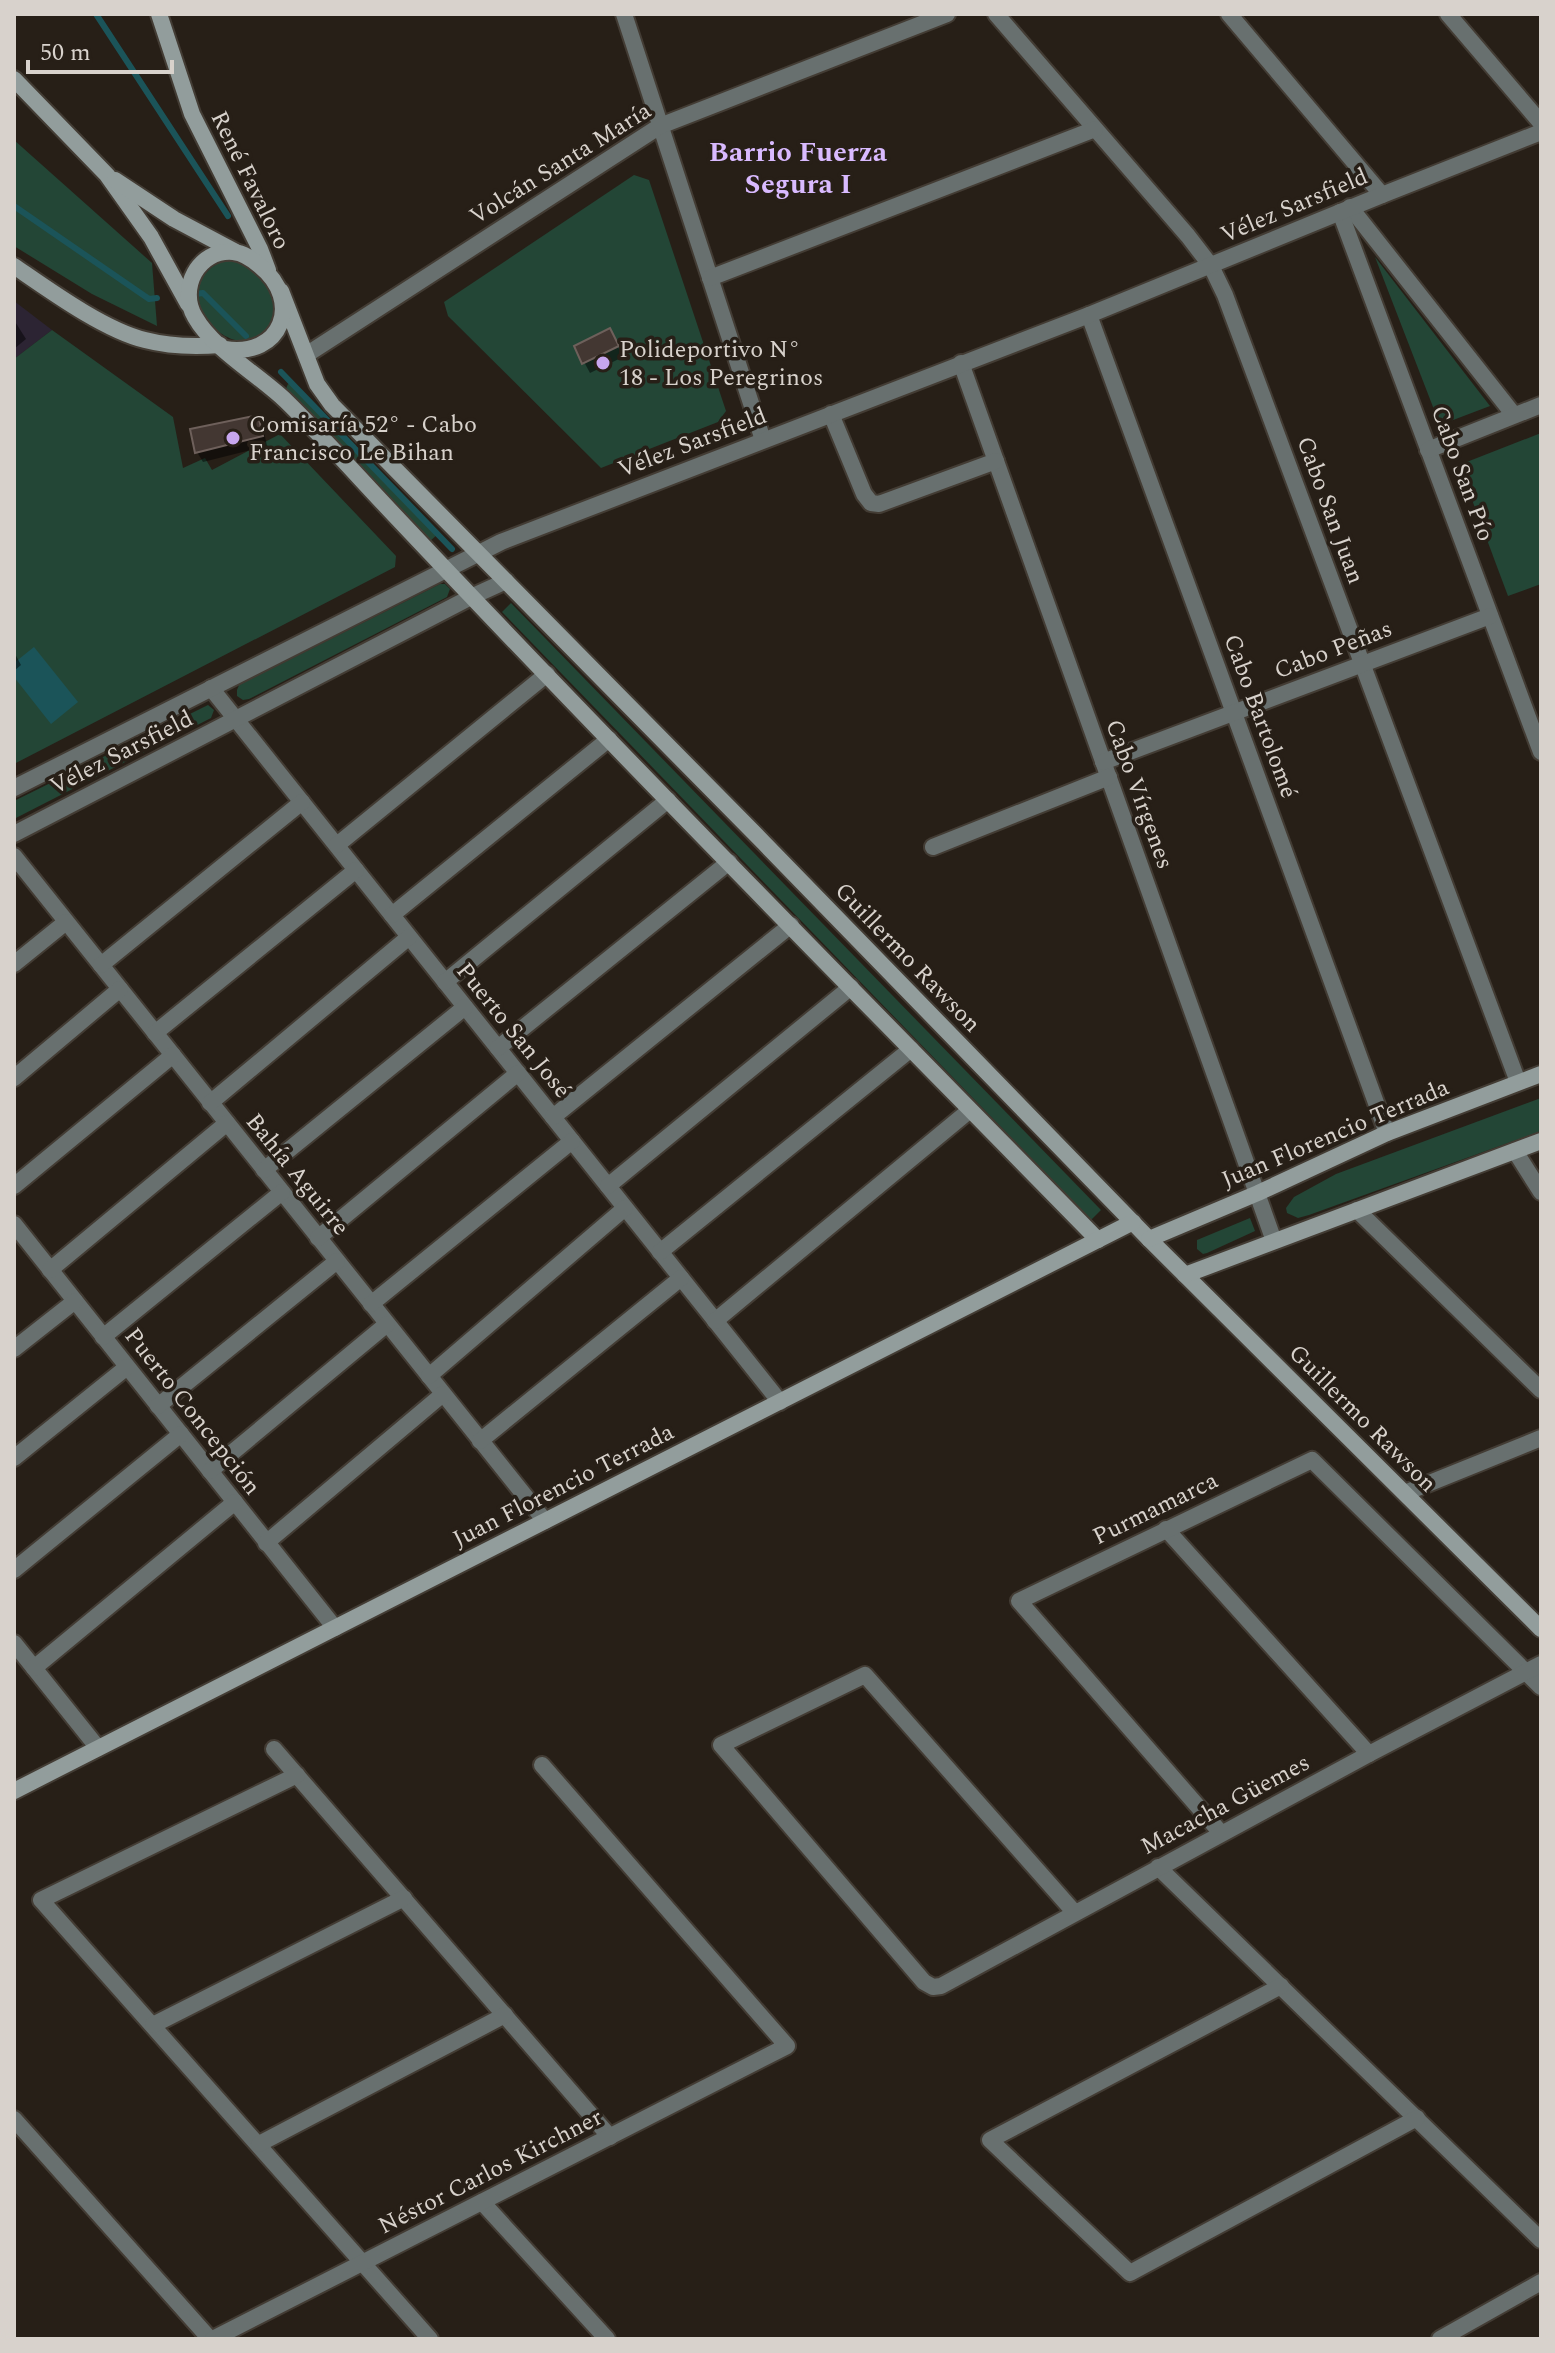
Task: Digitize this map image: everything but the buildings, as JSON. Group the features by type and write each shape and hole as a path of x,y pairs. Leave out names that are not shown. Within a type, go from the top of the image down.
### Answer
{"main road":[{"name":"René Favaloro","path":"159,14 192,114 270,275"},
{"path":"14,79 107,175 151,237 203,329 287,402 471,597 1098,1240"},
{"path":"14,266 73,305 123,332 162,344 251,350 274,334 282,321 283,312 281,291 270,275 253,260 174,219 107,175"},
{"path":"190,308 189,284 200,265 213,255 238,253"},
{"name":"Guillermo Rawson","path":"281,291 317,384 332,405 1149,1239 1405,1493 1535,1614 1541,1629"},
{"name":"Juan Florencio Terrada","path":"1149,1239 1387,1133 1541,1074"},
{"path":"1185,1275 1541,1141"},
{"name":"Juan Florencio Terrada","path":"14,1791 1133,1222"}],"street":[{"path":"624,14 763,440"},
{"name":"Volcán Santa María","path":"306,355 660,126 947,14"},
{"name":"Cabo San Juan","path":"996,14 1211,266 1231,310 1518,1082"},
{"path":"1229,14 1382,195"},
{"path":"1448,14 1541,123"},
{"path":"710,278 1095,129"},
{"name":"Vélez Sarsfield","path":"14,788 478,552 528,530 1089,315 1541,132"},
{"path":"1345,210 1514,415"},
{"name":"Cabo San Pío","path":"1345,210 1428,450 1541,752"},
{"name":"Cabo Bartolomé","path":"1089,315 1387,1133"},
{"name":"Cabo Vírgenes","path":"961,363 1274,1241"},
{"path":"1428,450 1541,405"},
{"path":"831,414 864,494 871,503 879,504 996,461"},
{"name":"Vélez Sarsfield","path":"14,834 506,581"},
{"name":"Cabo Peñas","path":"933,847 1234,712 1490,616"},
{"path":"337,845 547,674"},
{"name":"Puerto San José","path":"211,688 780,1402"},
{"path":"392,915 609,739"},
{"path":"445,982 668,800"},
{"path":"101,965 302,802"},
{"name":"Bahía Aguirre","path":"14,856 545,1521"},
{"path":"498,1048 729,862"},
{"path":"155,1033 356,870"},
{"path":"14,964 66,922"},
{"path":"553,1117 791,925"},
{"path":"210,1103 409,937"},
{"path":"608,1186 851,987"},
{"path":"14,1078 120,989"},
{"path":"264,1170 465,1007"},
{"path":"660,1252 911,1049"},
{"path":"14,1186 173,1055"},
{"path":"318,1238 518,1073"},
{"path":"715,1321 970,1110"},
{"path":"50,1270 227,1123"},
{"path":"371,1304 572,1141"},
{"path":"1515,1151 1541,1192"},
{"path":"103,1337 282,1192"},
{"path":"429,1376 625,1208"},
{"path":"1357,1210 1541,1390"},
{"name":"Puerto Concepción","path":"16,1230 335,1628"},
{"path":"158,1406 337,1261"},
{"path":"480,1441 681,1278"},
{"path":"14,1349 75,1301"},
{"path":"210,1471 387,1324"},
{"path":"14,1458 127,1367"},
{"path":"266,1543 443,1394"},
{"path":"14,1570 181,1434"},
{"path":"1405,1493 1541,1438"},
{"name":"Purmamarca","path":"1221,1833 1019,1601 1312,1460 1534,1668"},
{"path":"34,1668 235,1502"},
{"path":"1166,1529 1369,1754"},
{"path":"14,1643 98,1748"},
{"path":"1534,1668 1541,1687"},
{"name":"Macacha Güemes","path":"1075,1913 865,1675 721,1745 924,1982 933,1987 941,1986 1075,1913 1158,1867 1221,1833 1534,1668"},
{"path":"274,1749 610,2137"},
{"name":"Néstor Carlos Kirchner","path":"212,2339 787,2046 542,1765"},
{"path":"297,1775 41,1900 430,2339"},
{"path":"1158,1867 1541,2240"},
{"path":"153,2025 404,1898"},
{"path":"1281,1986 990,2140 1130,2273 1417,2118"},
{"path":"259,2144 505,2015"},
{"path":"14,2119 212,2339"},
{"path":"482,2202 607,2339"},
{"path":"1440,2339 1541,2282"}],"shaded area":[{"path":"14,301 52,330 14,359"}],"green space":[{"path":"14,140 152,263 157,326 92,294 14,246"},
{"name":"Polideportivo N° 18 - Los Peregrinos","path":"634,175 649,180 726,411 718,422 601,468 448,316 444,302"},
{"path":"1375,257 1490,406 1440,425"},
{"path":"226,260 248,266 272,292 276,309 271,325 261,336 246,341 229,338 211,324 195,299 204,275"},
{"path":"52,330 173,417 183,468 205,458 212,470 280,434 396,556 395,567 14,764 14,359"},
{"path":"288,384 293,385 438,534 430,541 285,391"},
{"path":"1541,433 1541,584 1508,596 1459,465"},
{"path":"440,584 450,589 447,597 249,699 243,700 237,696 239,685"},
{"path":"511,603 1101,1210 1091,1220 502,612"},
{"path":"208,705 214,710 211,718 14,819 14,801"},
{"path":"1541,1098 1541,1131 1309,1215 1298,1218 1287,1213 1286,1208 1294,1197 1336,1174"},
{"path":"1250,1218 1255,1231 1207,1253 1203,1254 1197,1249 1197,1240"}],"water":[{"path":"34,647 78,702 51,724 14,677 14,663"}],"waterway":[{"path":"96,14 228,216"},
{"path":"14,206 149,299 157,298"},
{"path":"195,294 203,293 246,336"},
{"path":"281,372 452,549"}],"place":[{"name":"Polideportivo N° 18 - Los Peregrinos","path":"603,363"},
{"name":"Comisaría 52° - Cabo Francisco Le Bihan","path":"233,438"}],"district":[{"name":"Barrio Fuerza Segura I","path":"798,167"}]}
